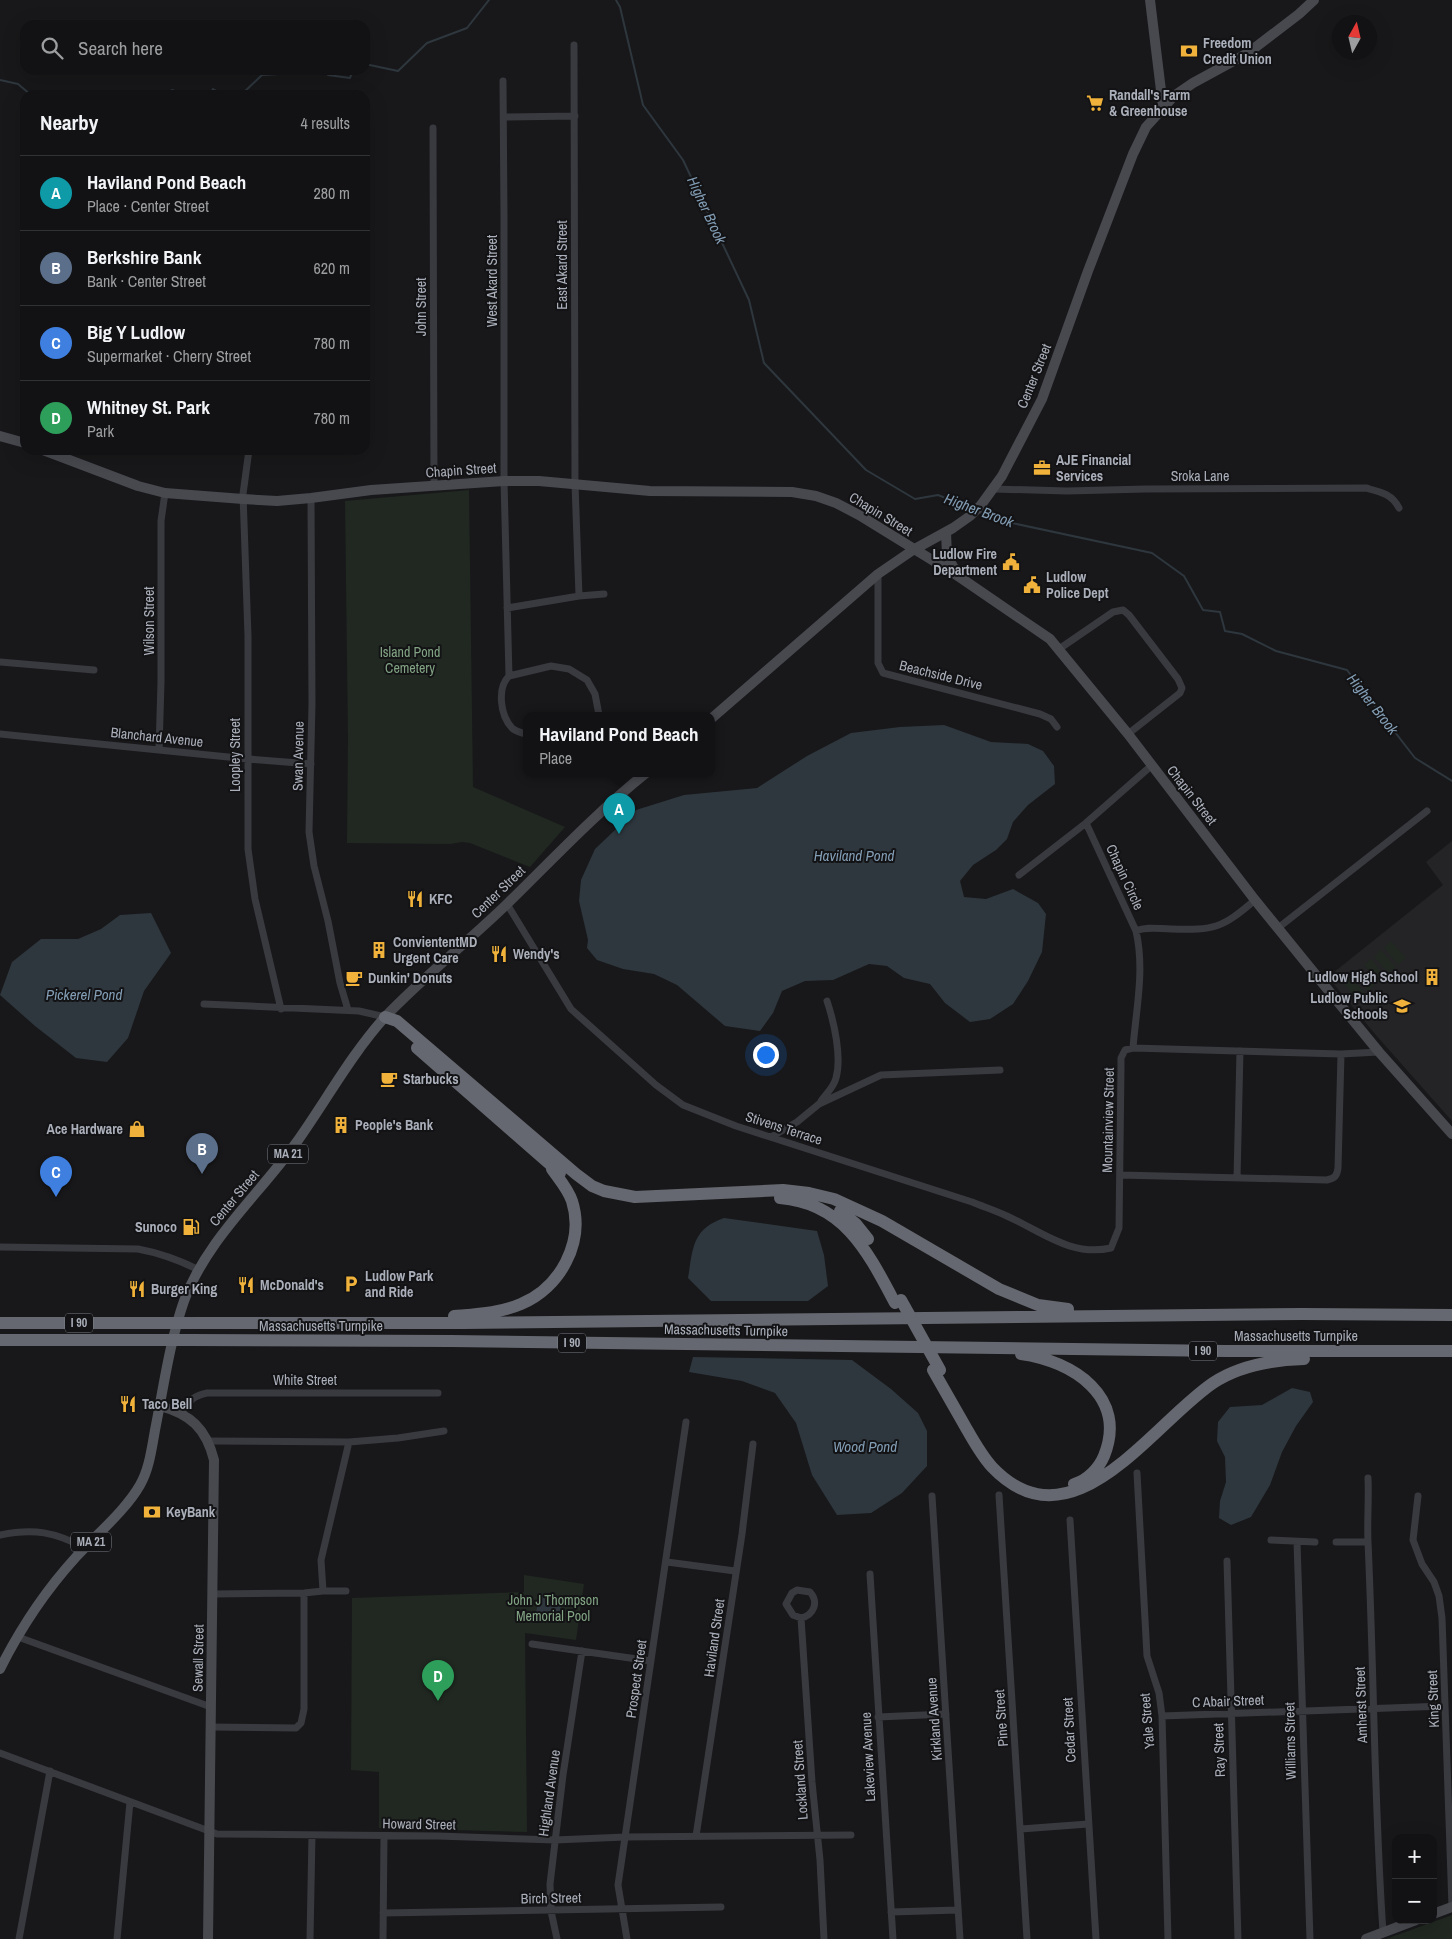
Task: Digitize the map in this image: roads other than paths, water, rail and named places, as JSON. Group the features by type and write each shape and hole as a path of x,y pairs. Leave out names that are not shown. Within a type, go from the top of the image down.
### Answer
{"highway":[{"path":"385,1017 392,1027 544,1159 580,1187 603,1198 614,1201 650,1204 782,1198 821,1208 843,1224 863,1246 898,1302 980,1452 1004,1479 1027,1492 1052,1496 1075,1492 1104,1477 1213,1383 1244,1368 1279,1361 1452,1352"},
{"path":"385,1017 397,1021 570,1170 592,1186 620,1195 635,1197 769,1190 808,1193 847,1204 882,1221 999,1289 1038,1304 1064,1309 1200,1315"},
{"path":"308,1323 493,1312 513,1308 537,1296 553,1282 562,1270 571,1250 574,1226 574,1212 565,1186 544,1159"},
{"path":"769,1190 811,1197 845,1214 869,1240 898,1302"},
{"name":"Massachusetts Turnpike","path":"0,1323 463,1323 1200,1315 1452,1315"},
{"name":"Massachusetts Turnpike","path":"0,1340 451,1341 1226,1352 1452,1352"},
{"path":"936,1370 992,1461 1015,1481 1037,1489 1058,1488 1082,1482 1102,1461 1110,1434 1108,1415 1101,1398 1084,1378 1060,1364 1044,1358 1023,1354 991,1354 954,1348"}],"main road":[{"path":"1150,0 1163,107"},
{"name":"Center Street","path":"715,715 878,574 913,550 946,532 974,513 982,505 994,489 1018,448 1042,398 1088,271 1139,142 1151,119 1170,99 1193,83 1223,68 1271,37 1314,0"},
{"path":"0,436 20,442"},
{"name":"Chapin Street","path":"57,455 138,486 165,494 244,499 311,498 372,490 504,481 539,481 650,491 790,492 816,496 836,503 859,515 958,576 1042,632 1059,649 1128,734 1255,900 1379,1052 1452,1134"},
{"path":"946,532 947,556 958,576"},
{"name":"Center Street","path":"0,1669 44,1596 140,1486 149,1457 176,1328 190,1285 212,1247 295,1145 356,1053 385,1017 506,904 587,823 639,777"},
{"name":"Sewall Street","path":"160,1406 182,1413 193,1421 207,1441 214,1460 208,1939"},
{"path":"1437,1913 1452,1907"},
{"path":"1366,1939 1405,1924"}],"street":[{"name":"East Akard Street","path":"574,45 575,484 579,596"},
{"name":"West Akard Street","path":"503,81 504,481 509,676 504,681 501,694 505,715 513,729 523,733"},
{"path":"504,117 575,116"},
{"name":"John Street","path":"432,128 434,486"},
{"name":"Loopley Street","path":"248,455 244,483 248,644 248,826 256,899 281,1008"},
{"name":"Sroka Lane","path":"994,489 1068,492 1155,489 1366,488 1388,494 1395,500 1399,508"},
{"name":"Wilson Street","path":"159,750 162,521 165,494"},
{"name":"Swan Avenue","path":"311,498 312,704 309,832 340,984 348,1010"},
{"name":"Beachside Drive","path":"878,574 878,663 883,673 1040,714 1051,718 1057,727"},
{"path":"508,608 579,596 604,594"},
{"path":"1059,649 1115,611 1123,610 1130,616 1176,677 1182,688 1180,693 1128,734"},
{"path":"0,662 94,670"},
{"path":"509,676 551,666 569,668 587,680 595,694 598,712"},
{"name":"Blanchard Avenue","path":"0,734 311,764"},
{"path":"1019,875 1086,823 1152,766"},
{"path":"1278,928 1427,811"},
{"name":"Chapin Circle","path":"1086,823 1136,931 1148,928 1206,929 1218,926 1236,916 1255,900"},
{"name":"Stivens Terrace","path":"506,904 570,1009 656,1085 683,1105 771,1137 994,1210 1064,1245 1092,1250 1111,1248 1119,1227"},
{"name":"Mountainview Street","path":"1119,1227 1121,1058 1125,1050 1133,1048 1141,966 1136,931"},
{"path":"820,1104 836,1080 838,1068 833,1021 827,1001"},
{"path":"204,1004 348,1010 385,1017"},
{"path":"1133,1048 1341,1054 1379,1052"},
{"path":"1237,1178 1240,1051"},
{"path":"1120,1175 1327,1180 1336,1176 1338,1168 1341,1054"},
{"path":"771,1137 797,1122 820,1104 881,1075 1000,1070"},
{"path":"0,1247 138,1250 160,1254 199,1270"},
{"name":"White Street","path":"182,1413 190,1400 196,1395 207,1393 438,1393"},
{"name":"Prospect Street","path":"627,1939 618,1885 667,1562 686,1422"},
{"path":"207,1441 349,1442 398,1438 444,1431"},
{"path":"323,1591 321,1560 349,1442"},
{"name":"Haviland Street","path":"696,1836 750,1478 753,1444"},
{"name":"Yale Street","path":"1137,1474 1147,1656 1160,1693 1162,1716 1168,1939"},
{"name":"Amherst Street","path":"1368,1478 1368,1542 1376,1804 1383,1932"},
{"name":"Pine Street","path":"999,1495 1027,1939"},
{"name":"Kirkland Avenue","path":"932,1496 960,1939"},
{"name":"King Street","path":"1418,1496 1413,1525 1413,1540 1422,1564 1434,1582 1439,1596 1442,1618 1452,1907"},
{"name":"Cedar Street","path":"1070,1520 1096,1939"},
{"path":"0,1535 37,1531 68,1539 85,1548"},
{"path":"1271,1540 1314,1542"},
{"name":"Williams Street","path":"1296,1542 1310,1939"},
{"path":"1336,1542 1368,1542"},
{"name":"Ray Street","path":"1227,1561 1238,1939"},
{"path":"667,1562 736,1571"},
{"name":"Lakeview Avenue","path":"870,1574 892,1939"},
{"path":"797,1590 810,1592 815,1602 811,1613 801,1618 793,1615 786,1604 792,1593 797,1590"},
{"path":"213,1594 346,1591"},
{"path":"210,1727 296,1728 301,1724 304,1709 304,1593"},
{"name":"Lockland Street","path":"801,1618 824,1939"},
{"path":"18,1637 211,1707"},
{"path":"532,1644 651,1661"},
{"name":"Highland Avenue","path":"557,1939 550,1884 554,1840 582,1651"},
{"name":"C Abair Street","path":"1162,1716 1231,1712 1302,1712 1445,1706"},
{"path":"878,1717 946,1714"},
{"name":"Howard Street","path":"3,1754 217,1834 554,1840 625,1837 851,1835"},
{"path":"19,1939 50,1771"},
{"path":"117,1939 130,1802"},
{"path":"1021,1829 1088,1824"},
{"path":"310,1939 312,1835"},
{"path":"383,1939 384,1836"},
{"name":"Birch Street","path":"383,1913 721,1907"},
{"path":"891,1912 958,1910"}],"water":[{"name":"Haviland Pond","path":"944,725 991,742 1028,744 1043,751 1054,766 1055,784 1028,805 1013,822 1007,839 996,850 973,865 960,881 964,897 986,899 1013,889 1038,903 1046,914 1042,952 1028,981 1013,1004 990,1019 970,1022 945,1003 930,984 904,978 887,966 869,964 833,980 805,981 782,991 773,1013 760,1031 725,1026 677,985 654,974 623,969 597,960 587,948 588,940 579,901 581,880 595,849 636,810 684,795 757,788 807,756 851,733 900,727"},
{"name":"Pickerel Pond","path":"151,913 171,953 144,991 128,1038 107,1062 76,1058 35,1026 0,995 12,962 41,939 78,939 101,929 120,915"},
{"path":"724,1218 817,1231 824,1255 828,1286 808,1301 711,1301 688,1278 693,1249 700,1234 713,1223"},
{"name":"Wood Pond","path":"693,1357 852,1360 891,1389 918,1413 927,1431 927,1466 902,1493 871,1513 837,1515 812,1475 796,1423 775,1393 742,1381 689,1372"},
{"path":"1292,1388 1310,1392 1313,1402 1296,1426 1282,1452 1270,1485 1251,1517 1231,1525 1219,1518 1220,1501 1226,1482 1225,1457 1217,1441 1218,1422 1230,1407 1262,1405"},
{"path":"539,1593 551,1595 550,1605 556,1606 557,1598 563,1599 559,1614 555,1617 536,1614"}],"waterway":[{"name":"Higher Brook","path":"370,65 398,71 427,43 467,28 489,0"},
{"name":"Higher Brook","path":"616,0 620,7 643,105 683,160 749,300 764,363 866,470 915,499 938,495 973,509"},
{"name":"Higher Brook","path":"246,90 262,75"},
{"name":"Higher Brook","path":"328,75 350,78 351,75"},
{"name":"Higher Brook","path":"0,80 18,84 25,90"},
{"name":"Higher Brook","path":"980,512 998,520 1152,553 1184,576 1203,610 1220,612 1225,631 1242,634 1276,651 1347,670 1415,758 1452,781"}],"place":[{"name":"Freedom Credit Union","path":"1189,51"},
{"name":"Randall's Farm & Greenhouse","path":"1095,103"},
{"name":"AJE Financial Services","path":"1042,468"},
{"name":"Ludlow Fire Department","path":"1011,562"},
{"name":"Ludlow Police Dept","path":"1032,585"},
{"name":"Haviland Pond Beach","path":"619,834"},
{"name":"KFC","path":"415,899"},
{"name":"ConviententMD Urgent Care","path":"379,950"},
{"name":"Wendy's","path":"499,954"},
{"name":"Ludlow High School","path":"1432,977"},
{"name":"Dunkin' Donuts","path":"354,978"},
{"name":"Ludlow Public Schools","path":"1402,1006"},
{"name":"Starbucks","path":"389,1079"},
{"name":"People's Bank","path":"341,1125"},
{"name":"Ace Hardware","path":"137,1129"},
{"name":"Berkshire Bank","path":"202,1174"},
{"name":"Big Y Ludlow","path":"56,1197"},
{"name":"Sunoco","path":"191,1227"},
{"name":"Ludlow Park and Ride","path":"351,1284"},
{"name":"McDonald's","path":"246,1285"},
{"name":"Burger King","path":"137,1289"},
{"name":"Taco Bell","path":"128,1404"},
{"name":"KeyBank","path":"152,1512"},
{"name":"Whitney St. Park","path":"438,1701"}],"park label":[{"name":"Island Pond Cemetery","path":"410,660"},
{"name":"John J Thompson Memorial Pool","path":"553,1608"}]}
